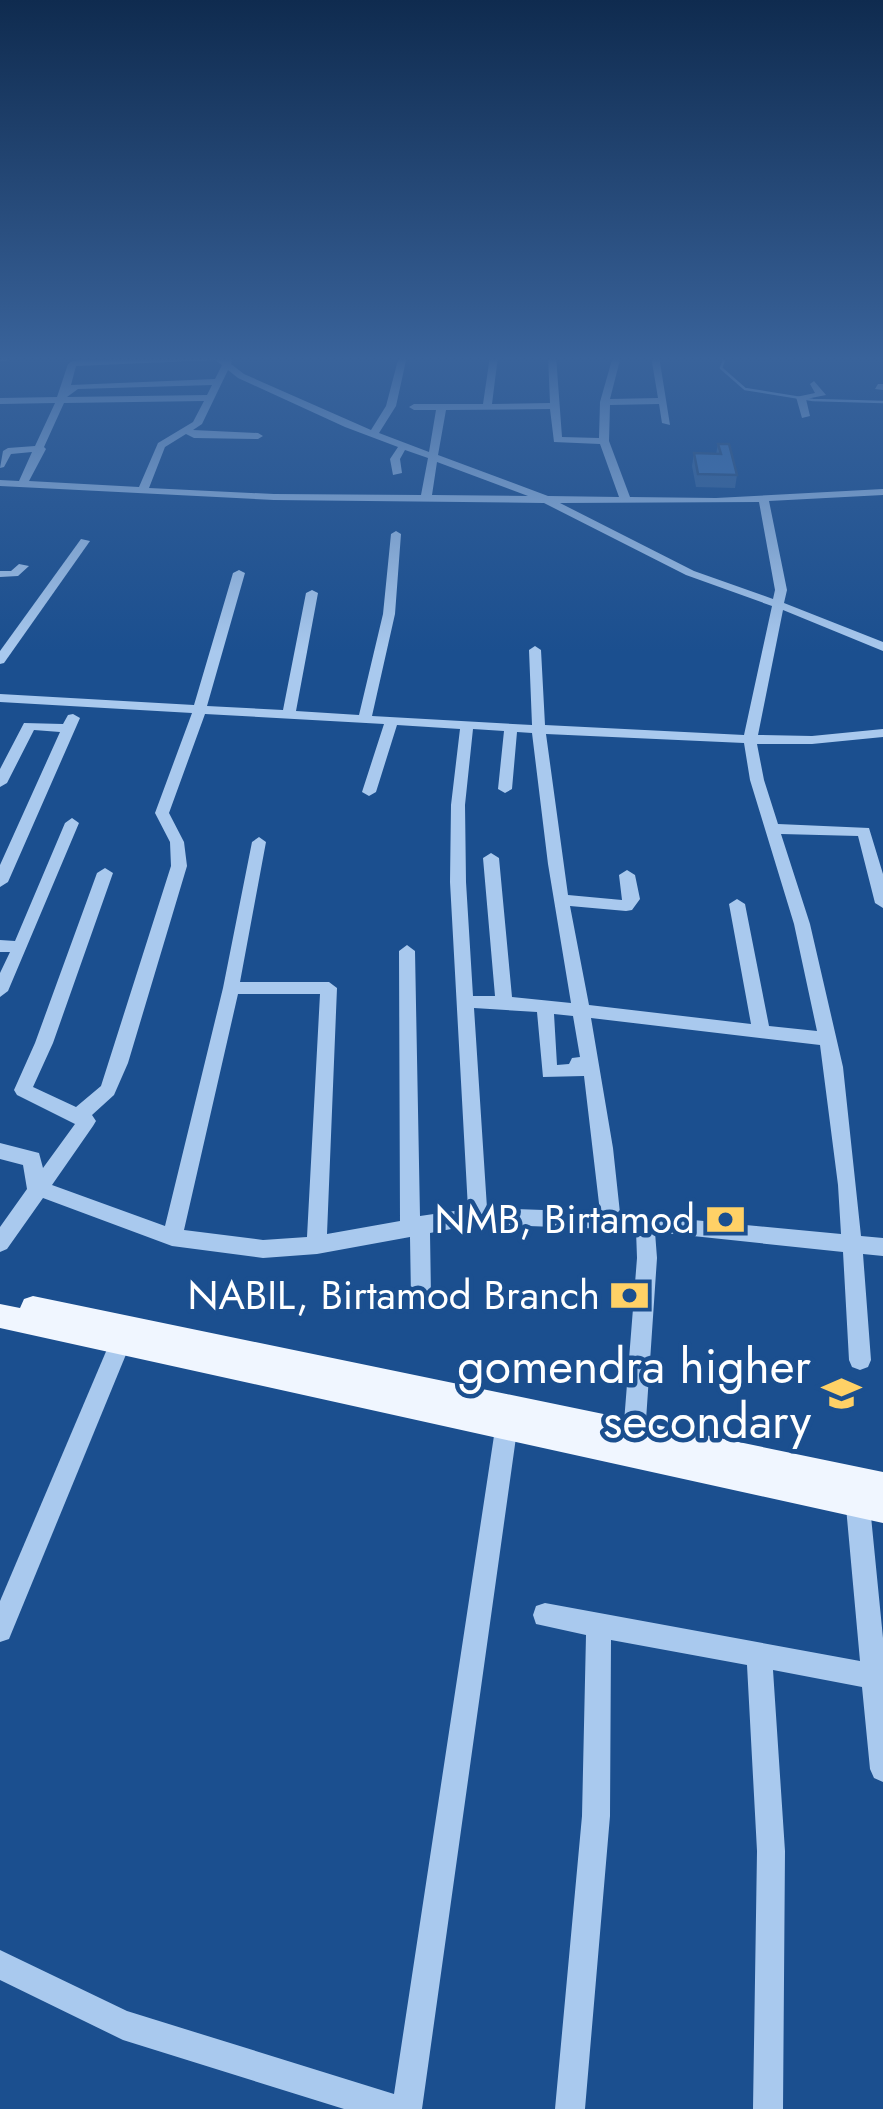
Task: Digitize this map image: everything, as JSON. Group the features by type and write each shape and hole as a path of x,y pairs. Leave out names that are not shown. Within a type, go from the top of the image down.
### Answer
{"main road":[{"path":"0,1300 122,1336"},
{"path":"0,1316 122,1336 870,1494"},
{"path":"508,1415 634,1435 870,1494"}],"street":[{"path":"0,496 36,454"},
{"path":"142,492 158,454"},
{"path":"396,473 398,454"},
{"path":"428,454 545,499 686,572 883,648"},
{"path":"609,454 626,500"},
{"path":"426,498 433,456"},
{"path":"11,484 142,492 626,500 883,492"},
{"path":"764,497 781,590 750,740 757,780 794,892 828,1039 842,1120 860,1360"},
{"path":"365,718 389,614 396,534"},
{"path":"0,660 84,542"},
{"path":"0,574 14,574 23,566"},
{"path":"78,1117 108,1090 119,1063 179,866 177,842 162,813 199,710 239,573"},
{"path":"288,714 312,593"},
{"path":"535,650 536,729 588,1049 611,1220"},
{"path":"0,698 750,740 883,733"},
{"path":"0,882 80,704"},
{"path":"369,792 392,720"},
{"path":"0,782 29,726 68,728"},
{"path":"467,726 458,804 478,1216"},
{"path":"505,789 511,729"},
{"path":"0,991 72,823"},
{"path":"773,828 883,832"},
{"path":"864,831 883,903"},
{"path":"172,1237 231,988 259,842"},
{"path":"491,858 504,1002"},
{"path":"0,1243 36,1187 87,1121 23,1090 44,1043 105,873"},
{"path":"561,900 626,906 632,899 627,874"},
{"path":"738,904 761,1031"},
{"path":"0,946 20,946"},
{"path":"408,951 415,1225 421,1297"},
{"path":"231,988 329,988 318,1245"},
{"path":"467,1002 504,1002 828,1039"},
{"path":"545,1007 550,1072 578,1072 578,1063"},
{"path":"0,1150 32,1160 36,1187"},
{"path":"36,1187 172,1237 263,1249 318,1245 478,1216 646,1222 883,1247"},
{"path":"634,1435 648,1258 646,1222"},
{"path":"0,1630 122,1336"},
{"path":"407,2109 508,1415"},
{"path":"870,1494 874,1676 883,1769"},
{"path":"545,1615 874,1676"},
{"path":"570,2109 596,1816 598,1625"},
{"path":"759,1654 771,1851 768,2109"},
{"path":"0,1964 123,2025 393,2109"}],"building":[{"path":"694,454 732,454 737,475 698,474"}],"place":[{"name":"NMB, Birtamod","path":"725,1219"},
{"name":"NABIL, Birtamod Branch","path":"630,1295"},
{"name":"gomendra higher secondary","path":"841,1394"}]}
